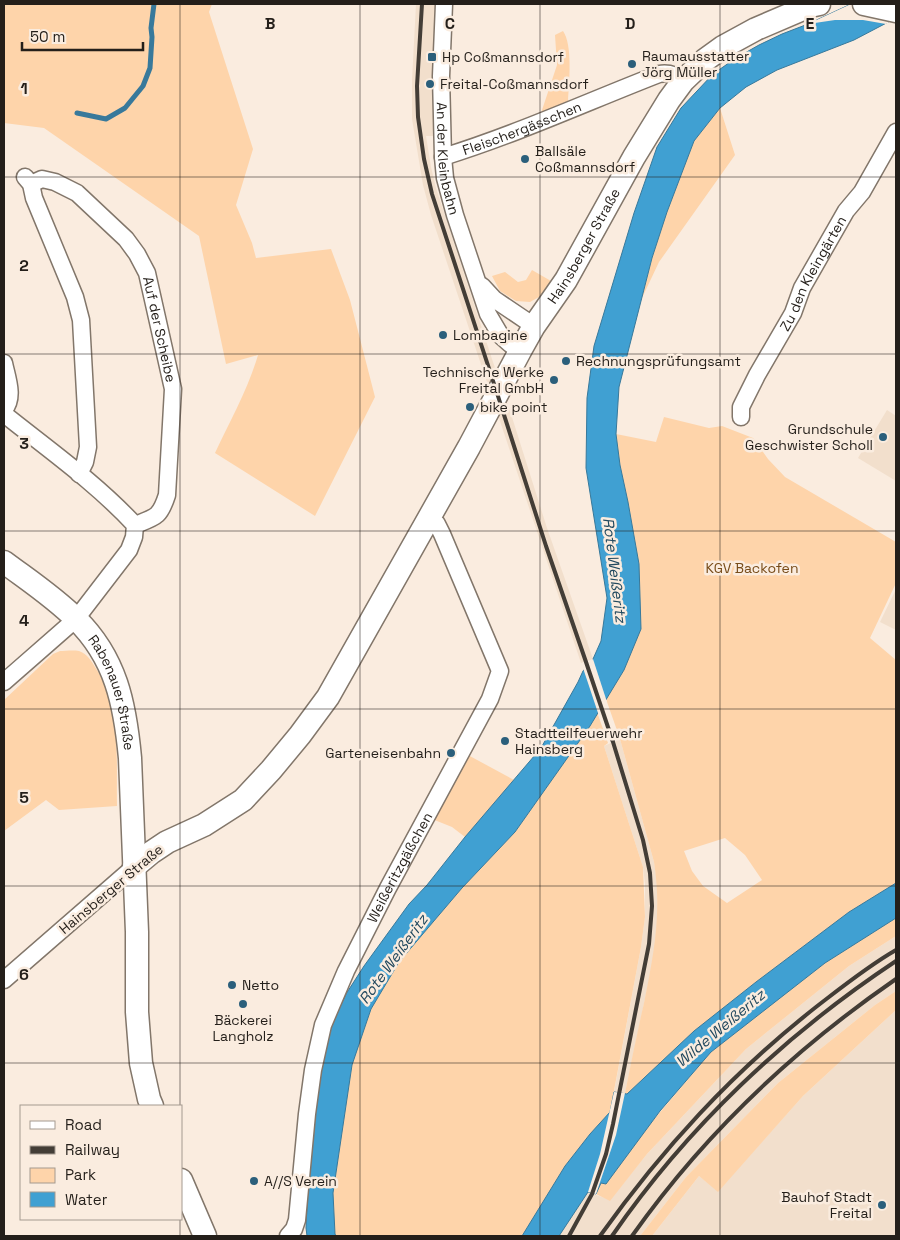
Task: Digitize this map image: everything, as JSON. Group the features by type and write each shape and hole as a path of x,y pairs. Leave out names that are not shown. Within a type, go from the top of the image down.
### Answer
{"street":[{"name":"An der Kleinbahn","path":"444,4 441,76 445,178 455,215 488,314 501,336 520,351"},
{"name":"Hainsberger Straße","path":"4,980 152,852 167,842 204,825 243,800 271,770 328,697 534,326 566,280 648,133 669,100 683,81 705,60 724,47 756,29 819,4"},
{"path":"864,4 896,11"},
{"name":"Fleischergässchen","path":"443,156 466,150 546,120 659,74 676,75 683,81"},
{"name":"Zu den Kleingärten","path":"741,417 741,407 793,313 802,288 846,211 862,192 896,132"},
{"name":"Auf der Scheibe","path":"79,474 86,462 88,447 81,320 75,297 27,180 42,179 55,182 77,193 126,239 147,273 173,389 167,495 163,508 156,517 135,525"},
{"name":"An der Kleinbahn","path":"477,280 494,299 534,326"},
{"path":"4,362 10,396 4,410"},
{"path":"4,414 79,474 123,512 135,525 134,537 129,550 76,619 4,682"},
{"name":"Weißeritzgäßchen","path":"288,1236 294,1229 297,1220 310,1087 323,1025 346,971 388,888 490,699 500,671 443,535 437,524 428,518"},
{"name":"Rabenauer Straße","path":"4,562 76,619 102,651 116,681 124,709 130,758 137,932 137,1012 141,1063 152,1105"},
{"path":"182,1182 205,1236"}],"shaded area":[{"path":"416,4 436,4 435,136 426,136 436,188 547,528 593,659 581,663 431,215 423,185 412,119"},
{"name":"Grundschule Geschwister Scholl","path":"887,410 896,416 896,481 858,458"},
{"path":"896,589 896,630 880,622"},
{"path":"620,739 654,862 657,880 658,917 655,952 625,1093 614,1092 641,947 645,917 645,884 643,867 604,746"},
{"path":"896,936 896,991 875,1005 778,1083 686,1177 640,1236 559,1236 588,1192 610,1200 647,1154 746,1049 849,966"},
{"path":"896,1010 896,1236 652,1236 699,1176 718,1191 803,1096"}],"green space":[{"path":"4,4 212,4 209,12 253,149 236,205 252,243 256,258 331,249 350,300 375,397 315,516 215,453 244,393 258,355 226,364 199,236 44,128 4,123"},
{"path":"563,31 569,55 568,101 541,113 557,65 555,35"},
{"path":"720,108 735,155 659,262 642,298 652,258 667,212 694,141"},
{"path":"532,270 551,281 539,297 530,302 516,301 500,291 492,276 505,272 518,282 526,280"},
{"name":"KGV Backofen","path":"664,417 709,428 722,426 753,438 768,459 785,477 896,542 896,583 870,638 896,660 896,883 849,912 756,982 694,1031 627,1094 625,1093 654,950 657,899 654,862 620,739 606,699 624,670 639,564 616,434 656,442","holes":["725,838 745,855 762,880 727,903 703,886 692,871 684,851"]},
{"path":"60,651 79,651 84,654 92,662 104,683 110,699 116,734 117,806 59,810 46,800 4,831 4,700 53,654"},
{"path":"597,712 608,743 604,746 643,867 645,917 610,1112 565,1166 522,1236 336,1236 333,1193 352,1065 371,1009 399,962 462,888 515,832 590,726"},
{"path":"468,755 514,780 465,837 452,827 432,819"},
{"path":"896,918 896,936 849,966 746,1049 647,1154 610,1201 596,1194 601,1182 711,1052 825,963"},
{"path":"896,991 896,1010 803,1096 718,1192 699,1176 652,1236 640,1236 686,1177 778,1083 875,1005"}],"water":[{"name":"Rote Weißeritz","path":"851,4 896,18 854,40 777,70 746,87 720,108 694,141 652,258 619,387 616,434 639,564 641,629 624,670 590,726 515,832 462,888 399,962 371,1009 352,1065 333,1193 336,1236 307,1236 309,1159 314,1095 332,1023 346,994 409,904 541,748 583,671 593,659 601,641 607,598 586,468 587,398 594,346 634,213 657,147 681,108 713,74 759,45"},
{"name":"Wilde Weißeritz","path":"896,883 896,918 825,963 711,1052 660,1111 606,1184 601,1183 596,1194 588,1192 559,1236 522,1236 565,1166 610,1112 614,1092 627,1094 694,1031 756,982 849,912"}],"pier":[{"path":"851,4 896,4 896,18 886,24 863,20 835,20 808,24"},
{"path":"593,659 607,702 599,716 583,668 588,661"},
{"path":"614,1092 625,1093 616,1135 596,1194 588,1192 600,1154"}],"waterway":[{"path":"77,113 106,119 125,108 143,86 150,68 154,4"}],"railway":[{"path":"422,4 417,86 418,117 424,159 432,194 546,546 613,742 643,840 650,873 652,906 649,944 613,1124 606,1154 592,1194 569,1236"},
{"path":"600,1236 648,1173 727,1086 785,1032 816,1007 865,970 896,950"},
{"path":"612,1236 673,1157 741,1085 816,1019 896,961"},
{"path":"632,1236 689,1163 752,1096 821,1035 896,979"}],"place":[{"name":"Hp Coßmannsdorf","path":"432,57"},
{"name":"Raumausstatter Jörg Müller","path":"632,64"},
{"name":"Freital-Coßmannsdorf","path":"430,84"},
{"name":"Ballsäle Coßmannsdorf","path":"525,159"},
{"name":"Lombagine","path":"443,335"},
{"name":"Rechnungsprüfungsamt","path":"566,361"},
{"name":"Technische Werke Freital GmbH","path":"554,380"},
{"name":"bike point","path":"470,407"},
{"name":"Grundschule Geschwister Scholl","path":"883,437"},
{"name":"Stadtteilfeuerwehr Hainsberg","path":"505,741"},
{"name":"Garteneisenbahn","path":"451,753"},
{"name":"Netto","path":"232,985"},
{"name":"Bäckerei Langholz","path":"243,1004"},
{"name":"A//S Verein","path":"254,1181"},
{"name":"Bauhof Stadt Freital","path":"882,1205"}]}
